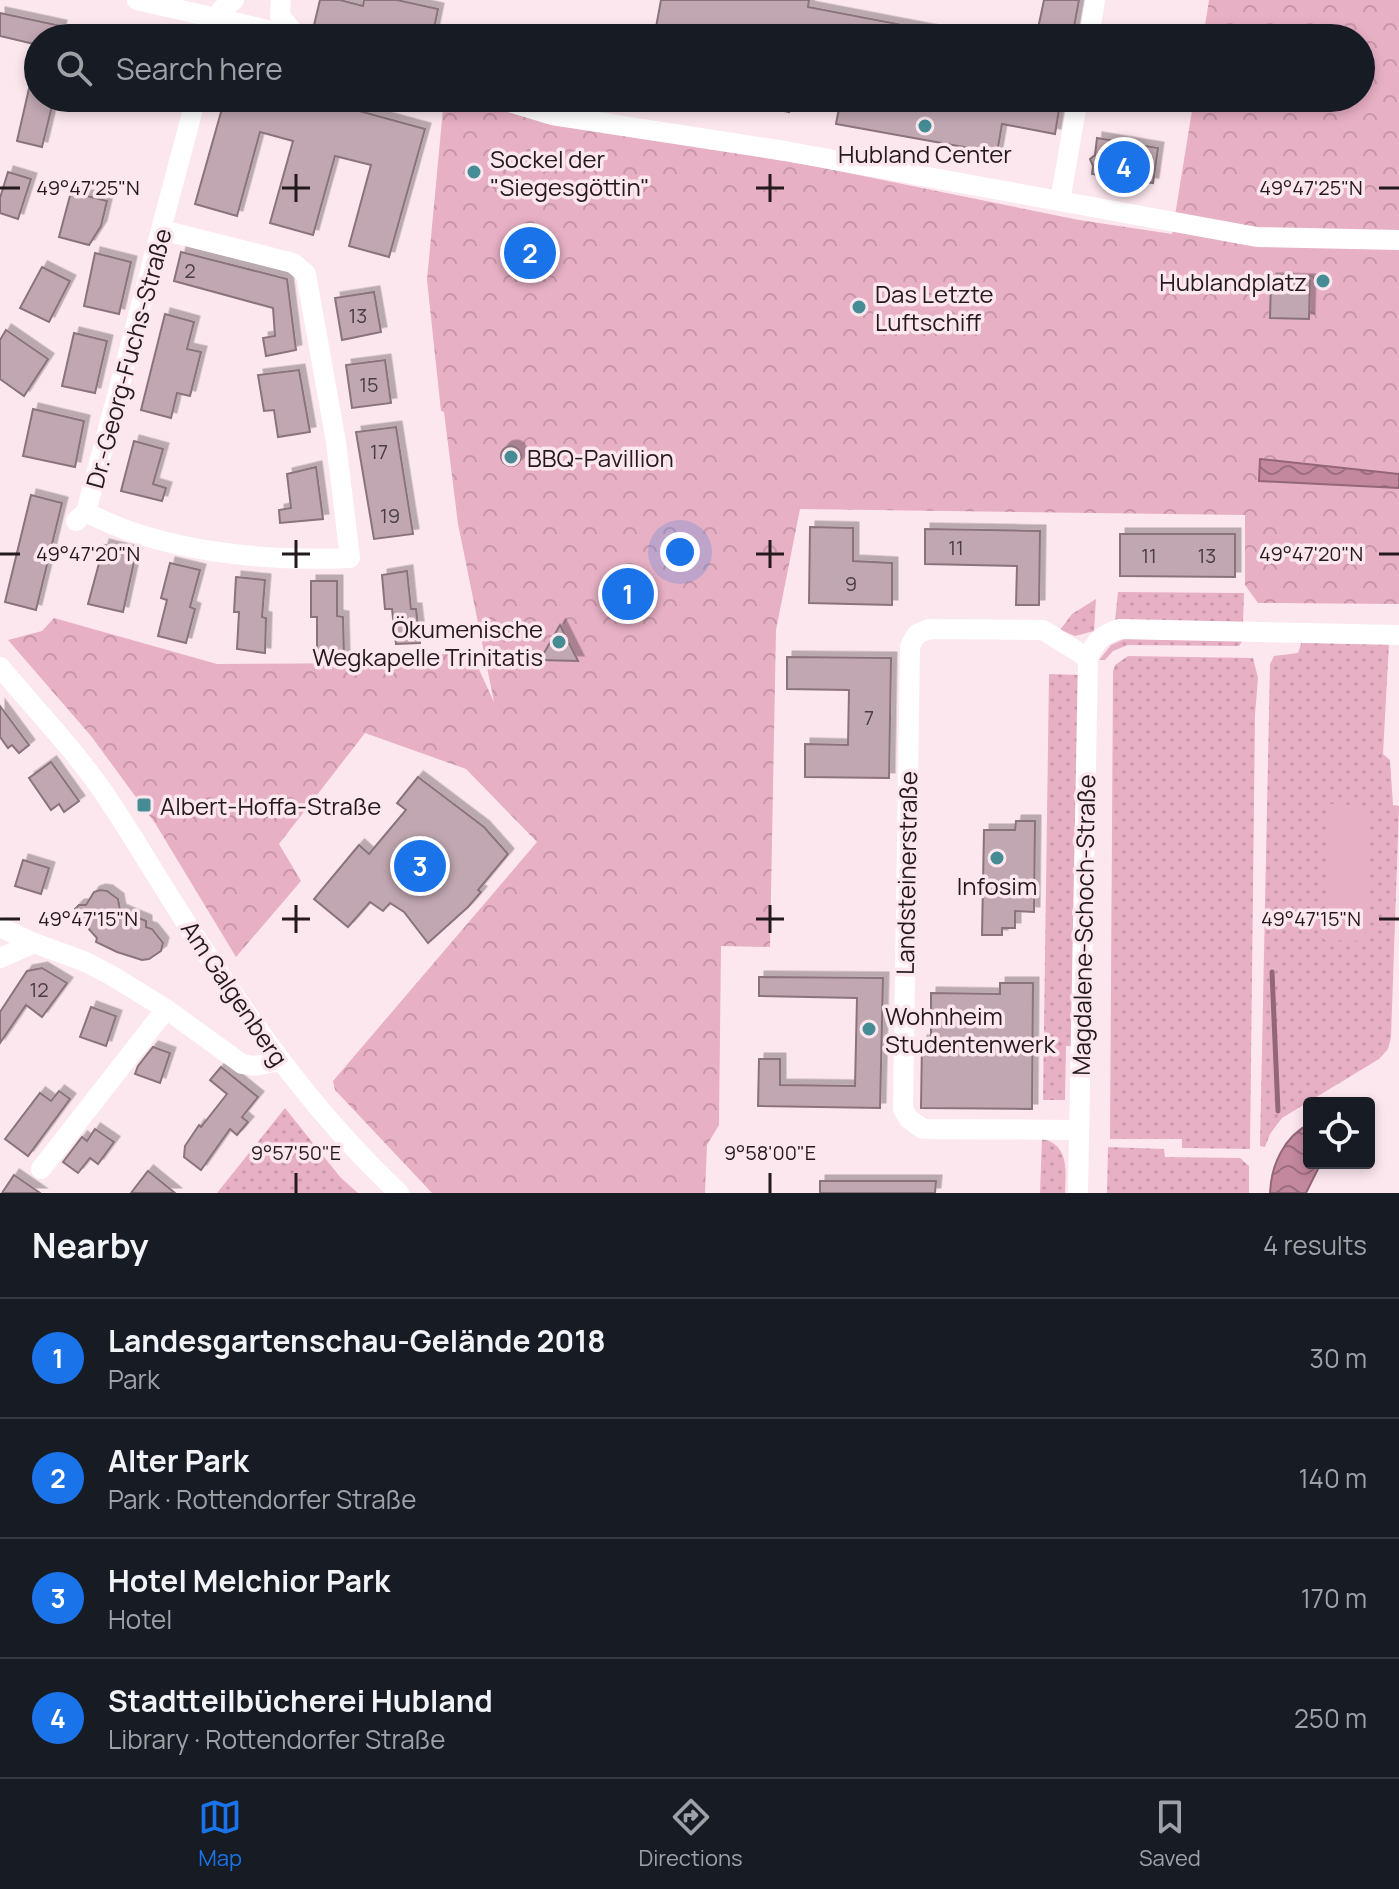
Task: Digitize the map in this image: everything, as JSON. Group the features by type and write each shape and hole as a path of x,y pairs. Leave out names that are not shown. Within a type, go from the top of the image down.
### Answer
{"street":[{"path":"137,0 203,24"},
{"path":"216,24 221,10 234,0"},
{"path":"281,0 280,16 288,24"},
{"path":"1091,24 1095,0"},
{"name":"Dr.-Georg-Fuchs-Straße","path":"162,230 293,263 306,274 336,442 350,558 315,560 229,555 81,517 192,112"},
{"path":"542,112 785,151 1257,237 1399,240"},
{"path":"1060,201 1076,112"},
{"name":"Landsteinerstraße","path":"1079,1130 923,1129 909,1119 903,1109 910,646 917,634 929,629 1043,630 1088,658"},
{"path":"1088,658 1094,644 1104,634 1119,629 1399,635"},
{"name":"Magdalene-Schoch-Straße","path":"1078,1193 1088,658"},
{"name":"Am Galgenberg","path":"2,673 63,738 103,791 280,1061 348,1144 399,1193"},
{"path":"0,927 86,962 166,1009 242,1064 254,1066 280,1061"},
{"path":"0,958 34,943"},
{"path":"41,1169 166,1009"}],"green space":[{"path":"1209,0 1399,0 1399,604 1258,603 1245,585 1245,515 800,509 776,630 770,947 721,946 719,1125 707,1145 705,1193 432,1193 335,1090 333,1081 537,842 466,769 365,733 279,844 301,881 236,957 155,823 91,736 8,640 42,631 54,618 217,664 384,663 470,650 494,702 458,524 444,412 441,411 427,280 443,112 517,112 814,166 1079,220 1172,234 1192,112 1375,112 1375,24 1205,24"},
{"path":"1118,592 1244,593 1243,624 1115,621"},
{"path":"1096,599 1094,631 1075,636 1060,630 1072,614"},
{"path":"1124,639 1243,640 1239,646 1128,645 1113,651 1105,660 1099,660 1111,645"},
{"path":"1302,641 1389,643 1383,754 1390,760 1393,805 1399,806 1391,1037 1388,1049 1379,1059 1317,1097 1303,1097 1303,1105 1282,1118 1265,1147 1260,1146 1270,664 1274,656 1298,653"},
{"path":"1128,656 1253,658 1258,678 1250,1149 1182,1148 1182,1139 1110,1139 1113,671 1115,665"},
{"path":"1049,674 1080,675 1073,1046 1066,1046 1065,1100 1043,1100"},
{"path":"1330,804 1370,806 1365,941 1324,940"},
{"path":"285,1108 341,1178 358,1193 217,1193"},
{"path":"1042,1138 1057,1147 1064,1160 1065,1193 1040,1193"},
{"path":"1108,1147 1164,1149 1165,1157 1240,1158 1249,1166 1249,1193 1107,1193"}],"water":[{"path":"1260,459 1399,474 1399,488 1259,481"},
{"path":"1303,1128 1303,1169 1318,1169 1306,1193 1270,1193 1280,1153"}],"building":[{"path":"320,0 340,0 363,6 364,0 397,0 438,9 435,24 314,24"},
{"path":"661,0 809,0 808,7 897,24 657,24"},
{"path":"1044,0 1079,0 1075,24 1039,24"},
{"path":"0,13 52,24 24,24 24,42 0,36"},
{"path":"24,110 51,112 42,147 17,141"},
{"path":"221,112 363,112 425,129 389,257 349,246 371,165 335,156 313,235 270,223 293,141 260,132 237,216 195,204"},
{"name":"Hubland Center","path":"838,112 1059,112 1055,134 1002,124 997,153 836,124"},
{"path":"1097,138 1158,148 1153,183 1092,174 1090,159 1095,155"},
{"path":"8,172 31,179 18,219 0,213 0,198"},
{"path":"71,192 107,201 101,226 89,245 59,237"},
{"path":"181,252 287,279 296,350 266,356 263,338 275,336 273,308 174,281"},
{"path":"95,253 131,262 119,314 84,306"},
{"path":"42,267 70,281 49,322 20,308"},
{"path":"1271,279 1310,280 1309,319 1270,318"},
{"path":"374,292 381,332 342,340 335,298"},
{"path":"165,314 194,322 187,349 201,352 190,396 177,393 171,418 141,410"},
{"path":"6,330 48,359 24,396 0,379 0,340"},
{"path":"74,333 107,341 95,393 62,386"},
{"path":"385,360 391,403 352,408 346,365"},
{"path":"299,370 310,432 278,437 274,410 264,411 258,375"},
{"path":"33,409 84,421 75,467 23,456"},
{"path":"396,427 413,534 374,539 356,432"},
{"path":"134,441 163,449 153,484 166,488 162,501 121,491"},
{"name":"BBQ-Pavillion","path":"511,446 518,449 521,456 518,463 511,466 504,463 501,456 504,449"},
{"path":"316,467 323,519 280,523 279,510 291,508 287,474"},
{"path":"31,495 62,503 36,610 5,602"},
{"path":"810,527 853,528 853,561 892,563 892,605 809,603"},
{"path":"925,529 1040,531 1039,605 1016,605 1017,566 925,564"},
{"path":"1120,534 1235,534 1235,577 1120,576"},
{"path":"104,545 136,553 123,612 88,604"},
{"path":"170,563 200,570 190,607 195,609 186,643 158,636 167,600 161,598"},
{"path":"407,571 411,609 416,609 420,643 396,644 392,609 385,609 382,575"},
{"path":"236,577 265,580 262,617 266,618 265,653 237,649 239,612 234,612"},
{"path":"311,581 337,581 337,616 343,617 344,656 317,654 317,617 311,617"},
{"name":"Ökumenische Wegkapelle Trinitatis","path":"560,625 578,661 540,660"},
{"path":"787,657 891,658 889,778 805,777 805,744 848,745 849,690 787,689"},
{"path":"0,706 29,745 19,753 12,745 8,748 0,737"},
{"path":"51,762 79,801 64,812 59,804 51,810 29,778"},
{"path":"418,777 484,827 508,854 468,907 428,943 404,912 390,903 383,911 370,902 348,927 314,899 359,845 369,854 406,810 397,803"},
{"path":"1016,821 1035,821 1034,912 1015,911 1015,928 1002,928 1002,935 982,935 984,830 1015,830"},
{"path":"23,860 49,868 41,894 15,886"},
{"path":"100,890 118,899 120,910 146,921 146,927 152,929 163,943 161,951 142,960 96,942 97,938 88,928 79,928 75,923 75,909 86,905 94,892"},
{"path":"42,968 67,983 42,1017 26,1005 0,1043 0,1012 27,971"},
{"name":"Wohnheim Studentenwerk","path":"759,977 883,978 880,1108 758,1106 759,1059 780,1059 780,1085 855,1086 857,998 759,996"},
{"path":"1000,983 1033,983 1032,1109 921,1108 922,1041 931,1041 931,993 1000,994"},
{"path":"91,1007 116,1016 106,1046 80,1037"},
{"path":"153,1047 170,1053 160,1083 135,1074"},
{"path":"221,1067 258,1097 242,1117 248,1122 237,1135 230,1129 201,1170 184,1157 185,1146 227,1094 210,1080"},
{"path":"59,1091 70,1099 28,1156 5,1139 40,1093 51,1101"},
{"path":"95,1129 114,1142 98,1164 90,1158 78,1173 63,1162 82,1137 87,1141"},
{"path":"148,1171 175,1193 131,1193"},
{"path":"14,1175 40,1193 2,1193"},
{"path":"820,1181 936,1181 935,1193 820,1193"}],"waterway":[{"path":"1272,972 1278,1111"}],"place":[{"name":"Hubland Center","path":"925,126"},
{"name":"Stadtteilbücherei Hubland","path":"1124,167"},
{"name":"Sockel der \"Siegesgöttin\"","path":"474,172"},
{"name":"Alter Park","path":"530,253"},
{"name":"Hublandplatz","path":"1323,281"},
{"name":"Das Letzte Luftschiff","path":"859,307"},
{"name":"BBQ-Pavillion","path":"511,457"},
{"name":"Landesgartenschau-Gelände 2018","path":"628,594"},
{"name":"Ökumenische Wegkapelle Trinitatis","path":"559,642"},
{"name":"Albert-Hoffa-Straße","path":"144,805"},
{"name":"Infosim","path":"997,858"},
{"name":"Hotel Melchior Park","path":"420,866"},
{"name":"Wohnheim Studentenwerk","path":"869,1029"}]}
